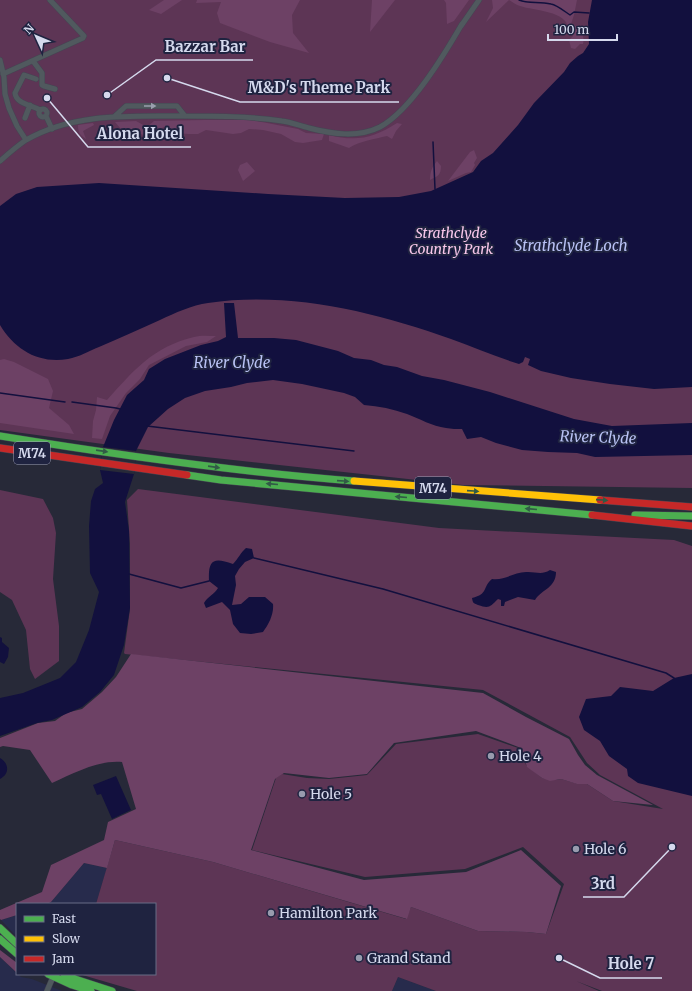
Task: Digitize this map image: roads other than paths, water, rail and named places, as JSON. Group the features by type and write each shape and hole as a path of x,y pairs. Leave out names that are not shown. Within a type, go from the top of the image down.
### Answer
{"main road":[{"name":"M74","path":"0,436 175,462 288,476 692,507"},
{"name":"M74","path":"0,448 221,480 569,513 692,516"},
{"path":"569,513 692,526"},
{"path":"0,928 16,943"},
{"path":"0,939 16,953"},
{"path":"50,975 72,985 91,991"},
{"path":"66,975 112,991"}],"street":[{"path":"3,74 84,37 50,0"},
{"path":"0,160 26,140 52,129 69,123 115,116 254,117 285,121 339,134 362,132 378,127 389,121 406,106 479,0"},
{"path":"399,113 462,24"},
{"path":"0,60 5,94 18,126 26,140"},
{"path":"33,60 42,73 42,84 55,89"},
{"path":"36,79 24,75 15,93 16,98 40,110 46,110 48,113 46,116 52,129"},
{"path":"25,118 30,105"},
{"path":"115,116 126,106 177,106 185,116"},
{"path":"47,991 50,975"}],"water":[{"name":"Strathclyde Loch","path":"592,0 692,0 692,387 654,389 571,378 541,371 528,365 530,359 525,357 523,362 519,364 451,339 392,320 332,306 301,302 239,300 202,304 178,312 80,355 68,359 57,360 38,357 20,348 6,334 0,325 0,206 16,194 37,187 99,183 345,198 399,197 431,191 473,172 481,161 493,153 518,125 534,103 564,72 570,63 583,53 589,44 588,22"},
{"name":"River Clyde","path":"224,303 234,303 238,338 274,338 296,340 338,351 354,358 371,360 422,376 490,392 574,419 612,426 692,423 692,455 595,457 577,453 522,450 481,437 467,439 462,429 441,427 407,414 381,407 364,405 355,397 344,393 302,384 273,380 205,391 185,398 168,409 148,427 136,451 134,474 125,502 129,531 130,608 124,645 114,675 100,692 82,707 52,720 37,723 0,736 0,698 23,693 60,678 76,662 89,630 99,592 90,573 89,526 91,501 95,489 103,483 100,470 103,447 114,420 127,395 144,380 149,369 165,359 226,337"},
{"path":"246,548 252,549 254,558 245,562 235,576 236,585 232,605 241,604 249,597 265,597 273,604 271,619 263,632 251,634 240,633 233,624 230,610 222,602 206,608 204,603 218,588 209,581 210,568 213,562 221,561 233,564"},
{"path":"550,570 556,572 554,582 535,600 518,597 505,602 504,606 501,606 501,600 498,599 487,607 473,602 472,598 481,594 492,579 501,579 523,572 542,573"},
{"path":"0,637 2,638 2,642 9,648 8,657 4,664 0,662"},
{"path":"692,674 692,796 638,783 628,776 627,769 609,756 600,741 584,730 579,717 586,699 611,696 620,687 653,691 674,678"},
{"path":"0,758 7,766 7,771 0,779"},
{"path":"116,776 131,810 112,819 101,794 97,795 93,785"}],"waterway":[{"path":"519,0 553,5 570,15 574,12 589,13"},
{"path":"433,142 435,189"},
{"path":"0,393 65,402"},
{"path":"72,402 120,409"},
{"path":"147,426 354,451"},
{"path":"254,558 383,589 666,673 674,678"},
{"path":"129,574 181,588 209,581"}],"place":[{"name":"M&D's Theme Park","path":"167,78"},
{"name":"Bazzar Bar","path":"107,95"},
{"name":"Alona Hotel","path":"47,98"},
{"name":"Hole 4","path":"491,756"},
{"name":"Hole 5","path":"302,794"},
{"name":"3rd","path":"672,847"},
{"name":"Hole 6","path":"576,849"},
{"name":"Hamilton Park","path":"271,913"},
{"name":"Grand Stand","path":"359,958"},
{"name":"Hole 7","path":"559,958"}],"park label":[{"name":"Strathclyde Country Park","path":"451,242"}]}
